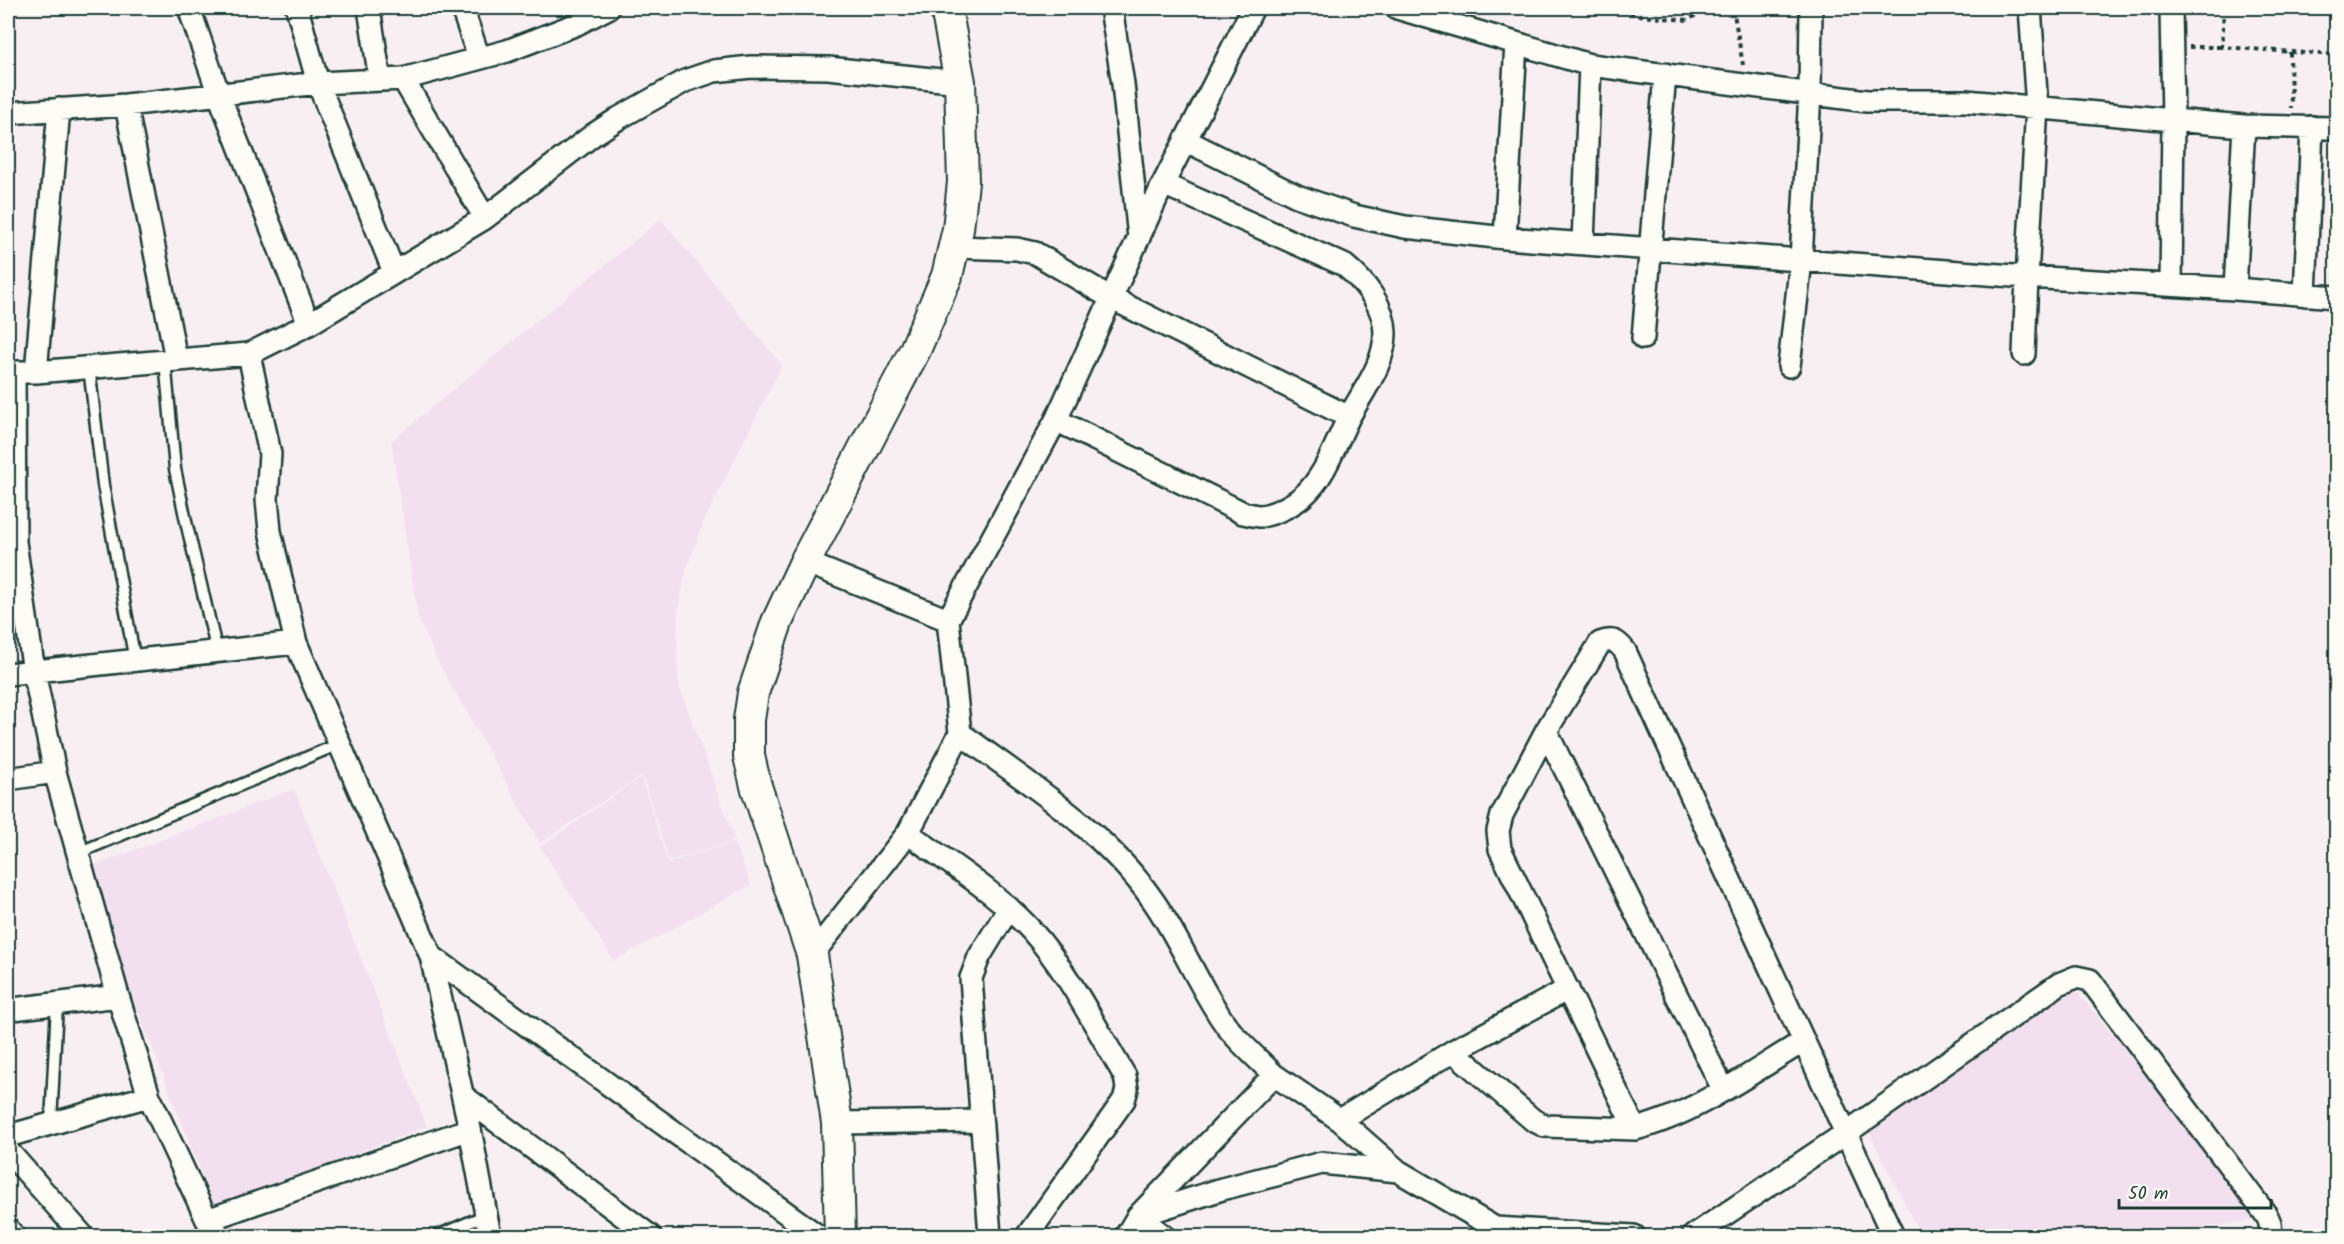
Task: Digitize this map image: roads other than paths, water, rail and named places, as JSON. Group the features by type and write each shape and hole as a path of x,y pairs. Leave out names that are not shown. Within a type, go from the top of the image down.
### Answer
{"main road":[{"path":"840,1236 837,1123 812,955 756,786 749,756 749,720 753,693 777,622 805,562 915,350 946,276 958,229 963,182 960,82 946,8"}],"street":[{"path":"189,8 219,95 309,324"},
{"path":"297,8 318,83 394,272"},
{"path":"369,8 380,80"},
{"path":"462,8 479,58"},
{"path":"8,114 126,105 318,83 403,79 507,51 577,24 608,8"},
{"path":"1111,8 1123,84 1139,239"},
{"path":"812,955 909,833 960,733 948,620 1056,420 1163,184 1253,8"},
{"path":"1397,8 1590,65 1868,100 1966,101 2244,126 2337,128"},
{"path":"1789,366 1801,260 1810,92 1811,8"},
{"path":"2024,354 2026,277 2037,107 2030,8"},
{"path":"2171,8 2173,120 2171,284"},
{"path":"1505,238 1516,43"},
{"path":"1583,243 1590,65"},
{"path":"470,1129 213,1228 149,1096 118,996 56,772 33,672 15,542 11,372 36,372 249,354 309,324 485,218 593,135 653,98 685,81 714,71 751,67 828,68 960,82"},
{"path":"1643,338 1665,74"},
{"path":"403,79 485,218"},
{"path":"126,105 171,360"},
{"path":"36,372 59,109"},
{"path":"2235,289 2244,126"},
{"path":"2302,127 2305,295"},
{"path":"1185,140 1297,196 1354,216 1405,227 1505,238 2026,277 2171,284 2337,297"},
{"path":"1056,420 1243,513 1261,516 1281,509 1302,497 1320,476 1349,417 1374,374 1385,333 1371,291 1360,278 1344,265 1163,184"},
{"path":"954,247 1017,249 1035,253 1111,298 1349,417"},
{"path":"249,354 270,454 267,500 270,531 296,643 431,956 470,1129 490,1236"},
{"path":"805,562 948,620"},
{"path":"1635,1129 1500,849 1498,831 1502,815 1546,731 1600,643 1609,639 1617,642 1625,651 1893,1236"},
{"path":"8,674 296,643"},
{"path":"1546,731 1723,1089"},
{"path":"960,733 1073,818 1124,864 1153,900 1216,1012 1238,1039 1274,1075 1340,1120 1398,1171 1498,1232 1634,1236"},
{"path":"8,779 56,772"},
{"path":"909,833 1009,908 1031,931 1054,958 1125,1076 1127,1089 1124,1100 1027,1236"},
{"path":"990,1236 971,978 979,957 1009,908"},
{"path":"431,956 818,1236"},
{"path":"1693,1236 1846,1133 2059,984 2076,977 2090,980 2267,1216 2271,1236"},
{"path":"1340,1120 1453,1051 1568,989"},
{"path":"13,1009 118,996"},
{"path":"1453,1051 1533,1120 1545,1126 1635,1129 1661,1123 1676,1116 1804,1041"},
{"path":"1126,1236 1138,1216 1274,1075"},
{"path":"8,1136 149,1096"},
{"path":"463,1096 650,1236"},
{"path":"837,1123 981,1121"},
{"path":"8,1151 83,1236"},
{"path":"1138,1216 1222,1189 1322,1163 1398,1171"},
{"path":"1138,1216 1164,1236"},
{"path":"8,1228 14,1236"}],"lane":[{"path":"171,360 176,469 217,652"},
{"path":"89,367 103,485 135,661"},
{"path":"78,853 339,744"},
{"path":"51,1123 57,1004"},
{"path":"437,1236 486,1215"}]}
